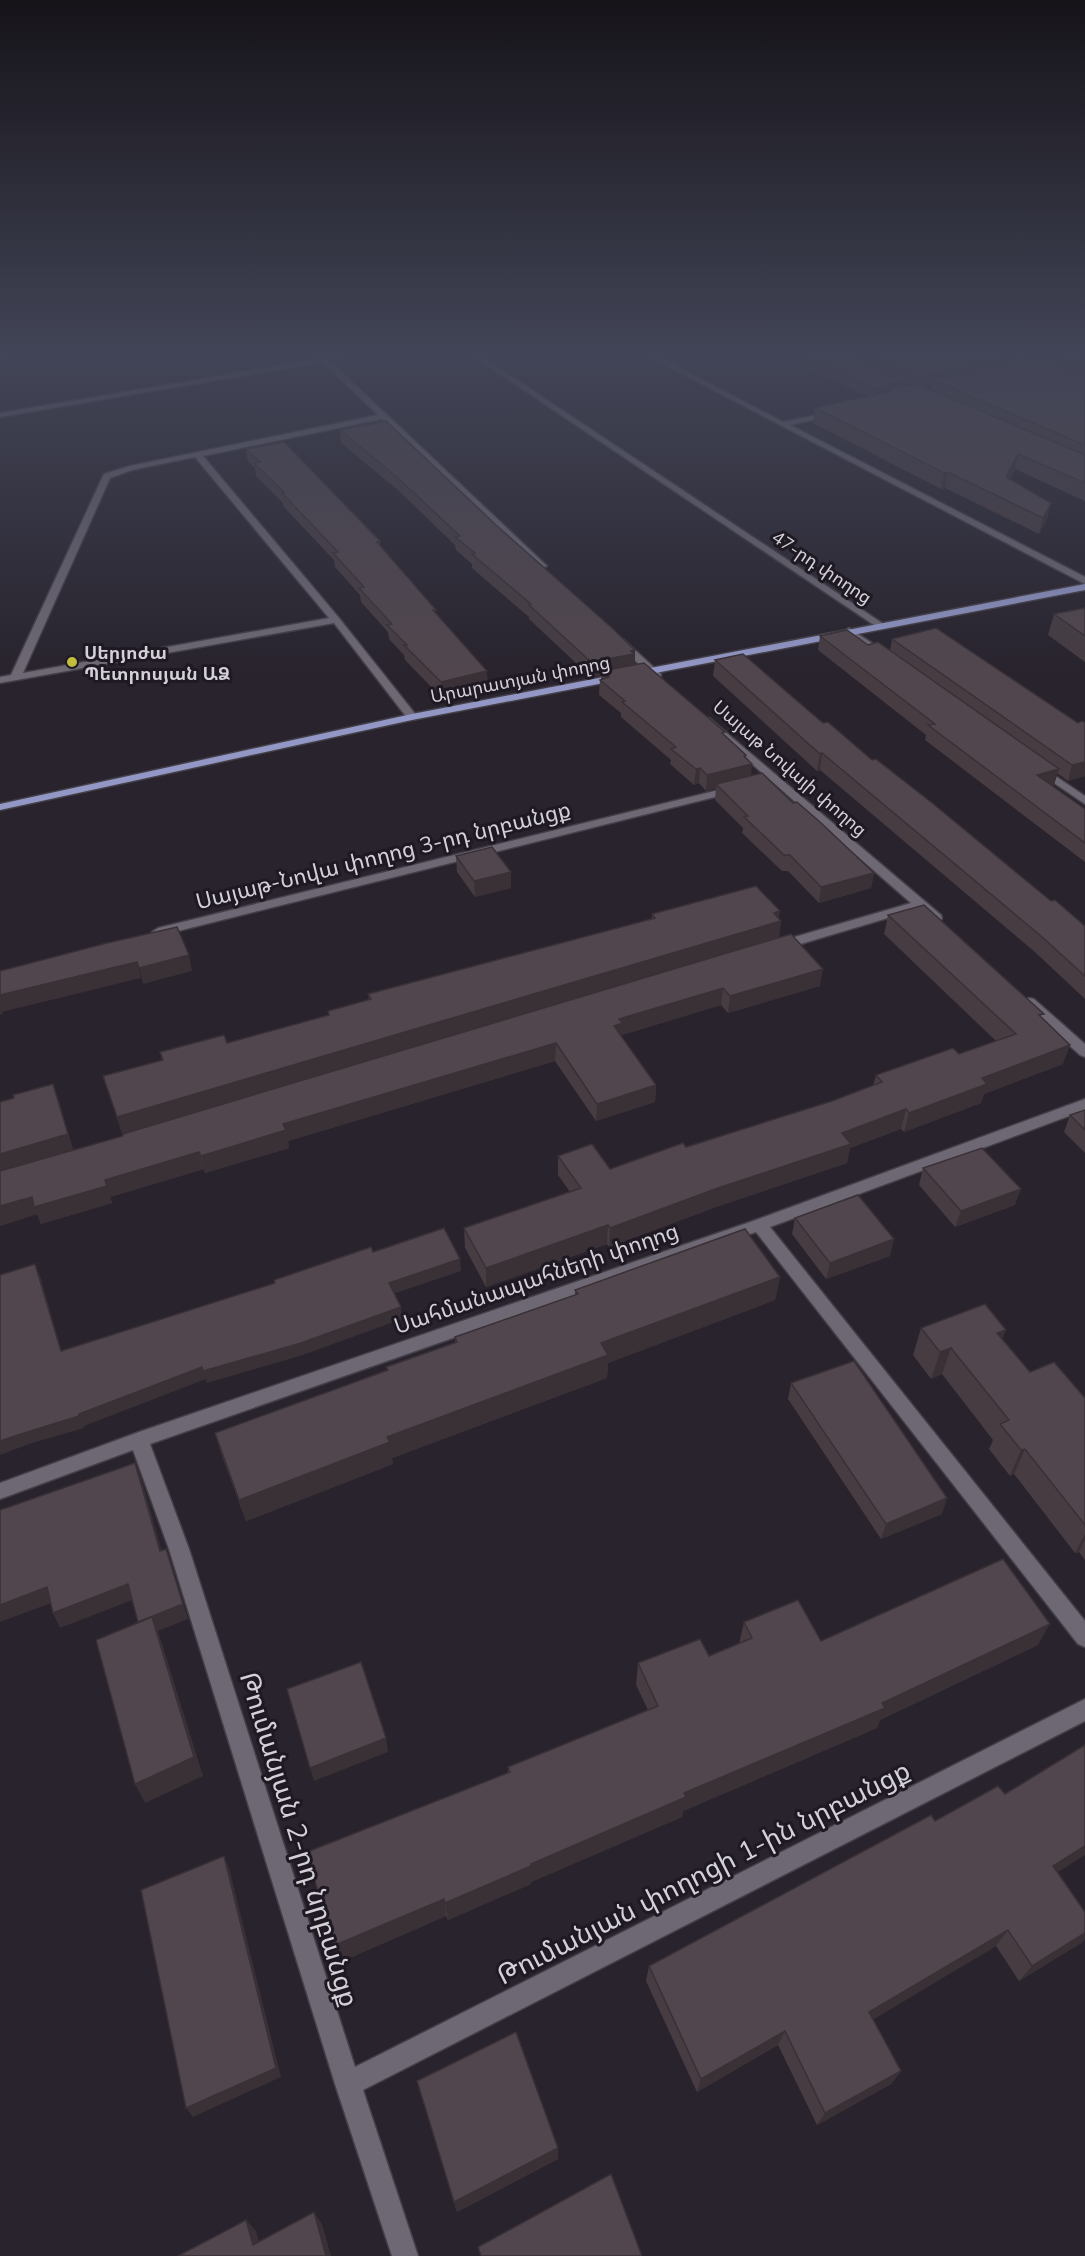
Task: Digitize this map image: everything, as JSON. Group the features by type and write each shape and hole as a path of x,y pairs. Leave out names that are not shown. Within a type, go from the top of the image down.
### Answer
{"main road":[{"name":"Արարատյան փողոց","path":"0,807 412,717 1085,586"}],"street":[{"path":"16,676 106,477 130,468 165,461"},
{"path":"203,461 336,620 412,717"},
{"path":"432,461 547,571"},
{"name":"47-րդ փողոց","path":"634,461 880,625"},
{"path":"855,461 1085,581"},
{"path":"0,680 336,620"},
{"path":"849,631 897,665"},
{"path":"616,637 668,685"},
{"name":"Սայաթ Նովայի փողոց","path":"704,716 764,782 946,927"},
{"path":"1028,760 1085,801"},
{"name":"Սայաթ-Նովա փողոց 3-րդ նրբանցք","path":"150,934 764,782"},
{"path":"761,952 920,904"},
{"path":"1015,990 1085,1053"},
{"name":"Սահմանապահների փողոց","path":"0,1491 759,1224 1085,1104"},
{"path":"759,1224 1085,1637"},
{"name":"Թումանյան 2-րդ նրբանցք","path":"140,1440 186,1570 348,2084 405,2256"},
{"name":"Թումանյան փողոցի 1-ին նրբանցք","path":"348,2084 1085,1710"}],"building":[{"path":"303,461 380,541 377,542 487,671 441,682 387,625 392,624 359,588 364,587 333,553 338,552 282,493 284,492 254,463"},
{"path":"378,461 429,461 496,525 611,627 635,650 631,651 634,654 591,662 529,605 531,604 472,554 475,553 455,537 460,536"},
{"path":"921,461 1014,461 1006,477 1051,503 1043,518 948,472 944,473"},
{"path":"1035,461 1085,461 1085,483"},
{"path":"1085,608 1085,636 1054,614"},
{"path":"936,628 1078,723 1082,721 1085,723 1085,762 1072,765 892,639"},
{"path":"847,630 868,645 878,642 1059,769 1037,775 1085,809 1085,843 928,725 935,724 820,636"},
{"path":"743,654 823,723 828,722 872,760 876,759 1085,926 1085,976 1041,936 822,753 820,754 715,660"},
{"path":"644,663 725,732 722,733 746,755 744,756 752,764 707,775 700,768 696,769 671,749 676,747 622,702 625,701 600,680 609,677 602,671"},
{"path":"762,773 793,803 797,802 820,822 874,873 821,887 790,855 784,855 744,817 748,816 716,784"},
{"path":"492,847 511,872 474,881 456,856"},
{"path":"756,886 780,911 774,913 781,921 117,1117 103,1076 163,1060 160,1052 224,1035 227,1043 329,1015 328,1011 371,999 368,994 655,918 652,914"},
{"path":"924,905 1044,1014 1039,1015 1070,1045 982,1078 987,1084 909,1113 906,1109 842,1133 851,1144 718,1188 610,1228 608,1225 486,1268 464,1228 581,1188 558,1156 592,1144 610,1169 683,1143 686,1147 832,1101 882,1082 876,1075 953,1048 959,1054 1016,1034 888,915"},
{"path":"177,927 189,955 139,968 137,962 0,995 0,971"},
{"path":"791,934 823,969 730,996 723,988 619,1019 623,1023 614,1026 656,1085 597,1104 556,1043 283,1124 286,1130 201,1156 199,1152 105,1180 107,1186 34,1207 32,1197 0,1206 0,1171"},
{"path":"53,1084 68,1134 0,1154 0,1102 14,1098 13,1095"},
{"path":"1085,1110 1085,1130 1070,1115"},
{"path":"982,1148 1021,1189 961,1211 923,1168"},
{"path":"858,1195 894,1239 830,1263 795,1218"},
{"path":"444,1228 460,1259 389,1283 401,1307 301,1343 203,1371 202,1367 79,1414 79,1416 0,1441 0,1275 35,1264 61,1351 275,1283 274,1280 371,1247 373,1252"},
{"path":"745,1229 780,1277 601,1343 608,1355 387,1437 390,1442 239,1500 215,1433 388,1370 386,1367 457,1342 455,1337 578,1294 575,1290"},
{"path":"985,1304 1006,1330 997,1333 1030,1372 1054,1362 1085,1398 1085,1525 1025,1449 1021,1450 1000,1424 1009,1420 951,1348 940,1352 921,1328"},
{"path":"854,1361 947,1498 886,1524 791,1383"},
{"path":"135,1463 160,1551 166,1549 183,1604 138,1622 128,1584 53,1613 47,1587 0,1605 0,1510"},
{"path":"1003,1559 1050,1624 882,1703 885,1708 684,1793 686,1797 531,1864 531,1866 445,1903 444,1899 333,1946 307,1852 510,1772 508,1767 658,1706 638,1663 700,1639 709,1656 752,1638 744,1622 798,1600 821,1641"},
{"path":"152,1617 194,1757 135,1784 96,1640"},
{"path":"361,1662 386,1738 310,1768 287,1689"},
{"path":"1085,1745 1085,1846 1053,1866 1085,1912 1085,1933 1032,1966 1008,1930 869,2012 901,2071 825,2113 785,2031 701,2079 649,1966 931,1815 935,1821 998,1786 1005,1794"},
{"path":"224,1856 276,2068 186,2108 141,1890"},
{"path":"516,2032 558,2148 454,2202 417,2081"},
{"path":"611,2174 642,2256 481,2256 478,2247"},
{"path":"314,2212 326,2256 178,2256 246,2220 253,2245"}],"place":[{"name":"Սերյոժա Պետրոսյան ԱՁ","path":"72,662"}]}
